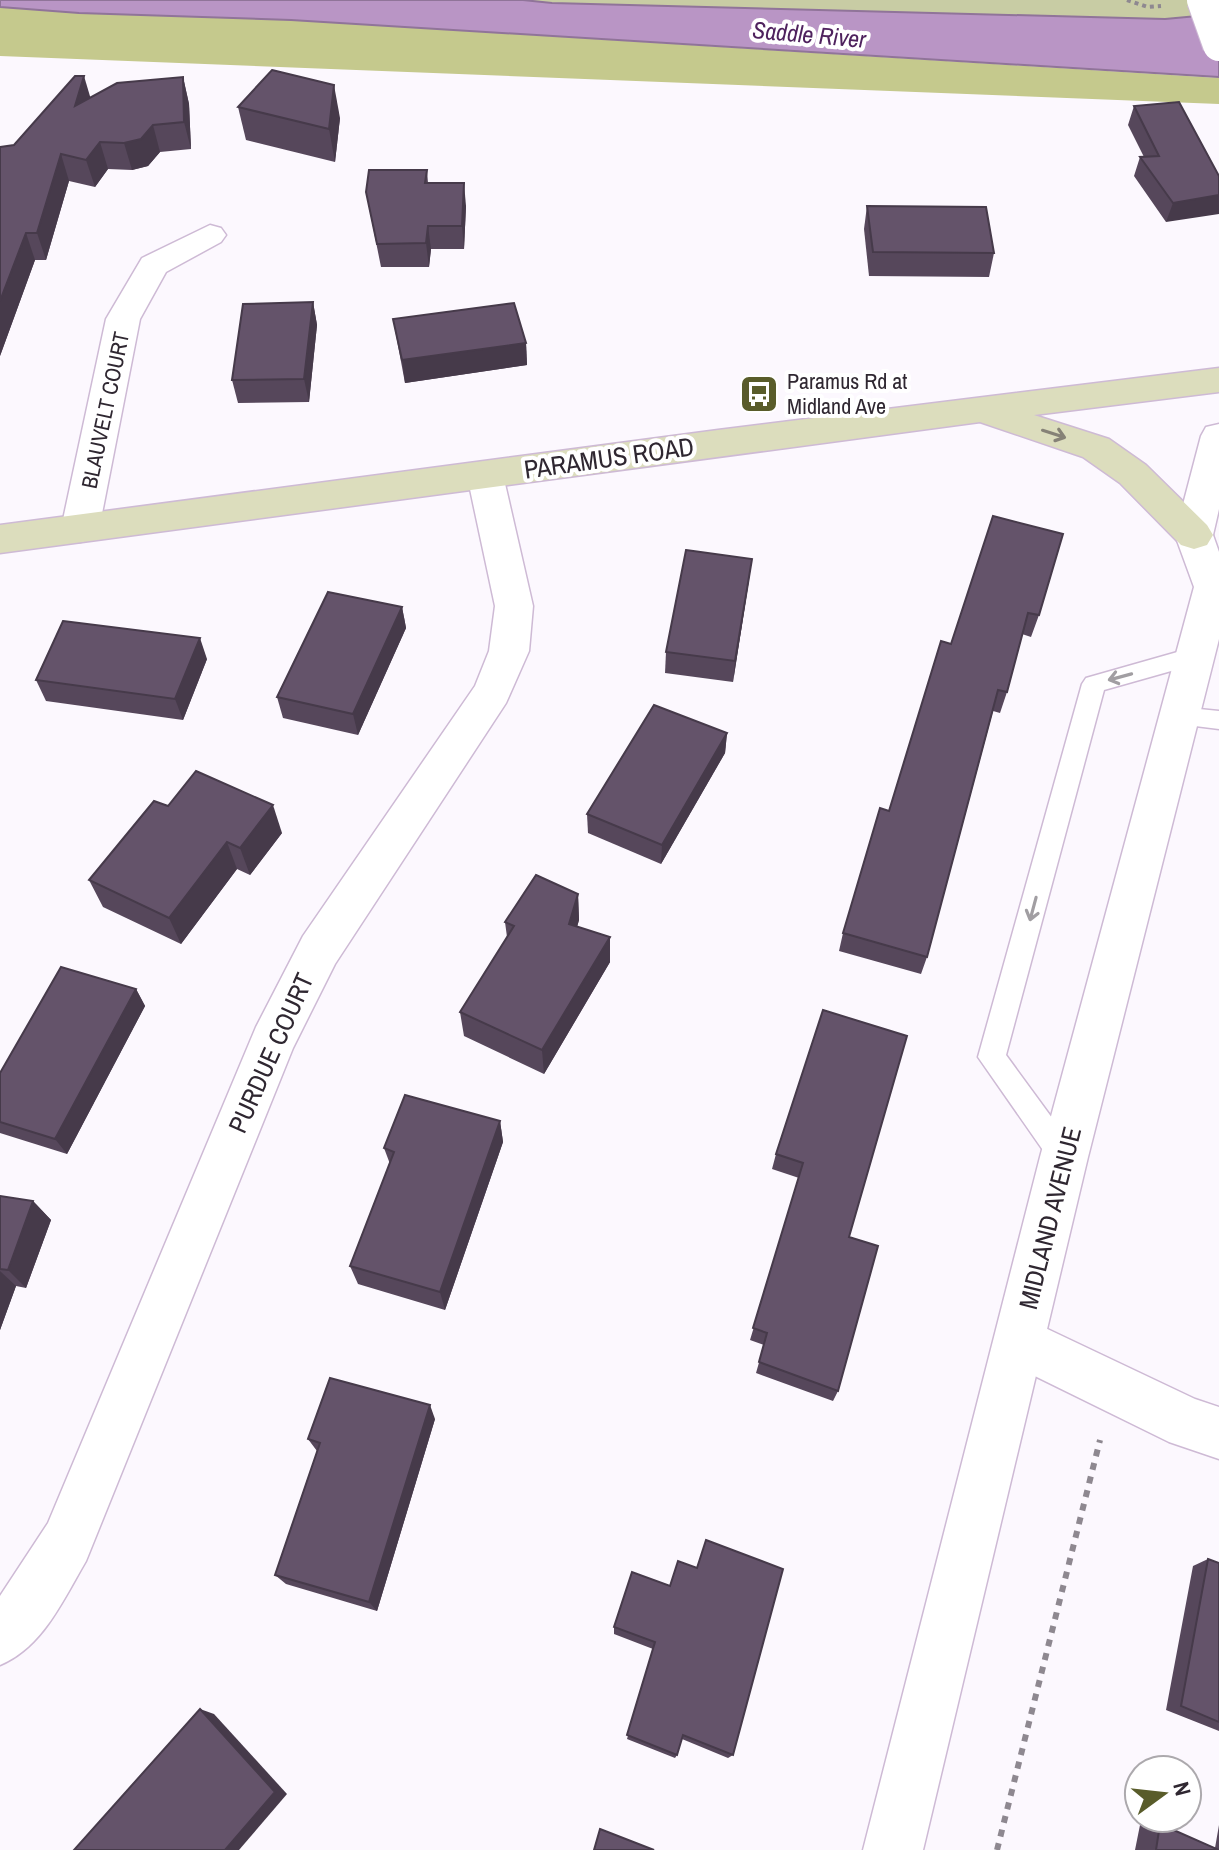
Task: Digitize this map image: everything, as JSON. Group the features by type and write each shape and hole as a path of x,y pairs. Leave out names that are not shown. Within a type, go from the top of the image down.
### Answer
{"main road":[{"name":"PARAMUS ROAD","path":"0,539 1219,380"},
{"path":"980,410 1096,448 1133,474 1194,535"}],"street":[{"path":"1203,0 1219,45"},
{"name":"BLAUVELT COURT","path":"80,529 123,319 154,265 210,235"},
{"path":"1194,535 1219,436"},
{"name":"PURDUE COURT","path":"0,1637 26,1609 67,1542 272,1042 319,950 492,692 509,651 514,606 485,475"},
{"name":"MIDLAND AVENUE","path":"893,1850 1064,1157 1199,718 1195,656 1217,585 1194,535"},
{"path":"1020,1342 1188,1423 1219,1433"}],"lane":[{"path":"1064,1157 992,1057 1094,684 1195,656"}],"path":[{"path":"997,1850 1102,1430"}],"green space":[{"path":"0,0 1219,0 1219,78 291,20 79,13 0,7"},
{"path":"0,7 79,13 291,20 1219,78 1219,104 0,56"}],"water":[{"name":"Saddle River","path":"0,0 523,0 1165,19 1219,14 1219,77 291,20 79,13 0,7"}],"building":[{"path":"272,70 334,85 329,129 238,107"},
{"path":"75,76 84,76 75,106 117,83 183,77 184,122 153,125 141,139 124,143 100,142 86,160 61,154 37,233 26,233 0,301 0,147 14,145"},
{"path":"1179,102 1219,176 1219,195 1173,203 1140,157 1159,156 1134,106"},
{"path":"369,170 427,170 425,183 464,183 462,226 428,226 426,243 377,244 366,192"},
{"path":"867,206 986,207 994,253 873,252"},
{"path":"313,302 304,379 232,380 243,304"},
{"path":"514,303 526,343 402,360 393,319"},
{"path":"993,516 1063,534 1039,615 1028,613 1007,692 998,690 927,957 843,933 880,808 889,811 941,641 951,644"},
{"path":"686,550 752,559 735,661 666,652"},
{"path":"328,592 402,607 353,714 277,697"},
{"path":"63,621 200,638 175,699 36,680"},
{"path":"654,705 727,733 662,845 587,814"},
{"path":"196,771 273,805 240,848 227,842 169,918 89,880 154,801 168,806"},
{"path":"536,875 578,894 569,924 610,937 542,1050 460,1012 514,926 505,922"},
{"path":"61,967 136,989 55,1139 0,1122 0,1073"},
{"path":"823,1010 907,1036 849,1237 878,1246 838,1391 759,1362 767,1333 753,1328 803,1163 776,1154"},
{"path":"405,1095 500,1121 440,1292 350,1266 394,1152 384,1148"},
{"path":"0,1196 33,1201 8,1270 0,1269"},
{"path":"330,1378 430,1405 369,1602 275,1575 320,1443 308,1439"},
{"path":"706,1540 783,1569 733,1755 683,1735 677,1755 627,1735 655,1642 614,1627 632,1572 670,1586 678,1561 697,1568"},
{"path":"1208,1559 1219,1563 1219,1722 1181,1706"},
{"path":"200,1709 275,1792 225,1850 74,1850"},
{"path":"600,1829 654,1850 594,1850"},
{"path":"1158,1834 1183,1834 1219,1850 1156,1850"}],"place":[{"name":"Paramus Rd at Midland Ave","path":"759,394"}]}
